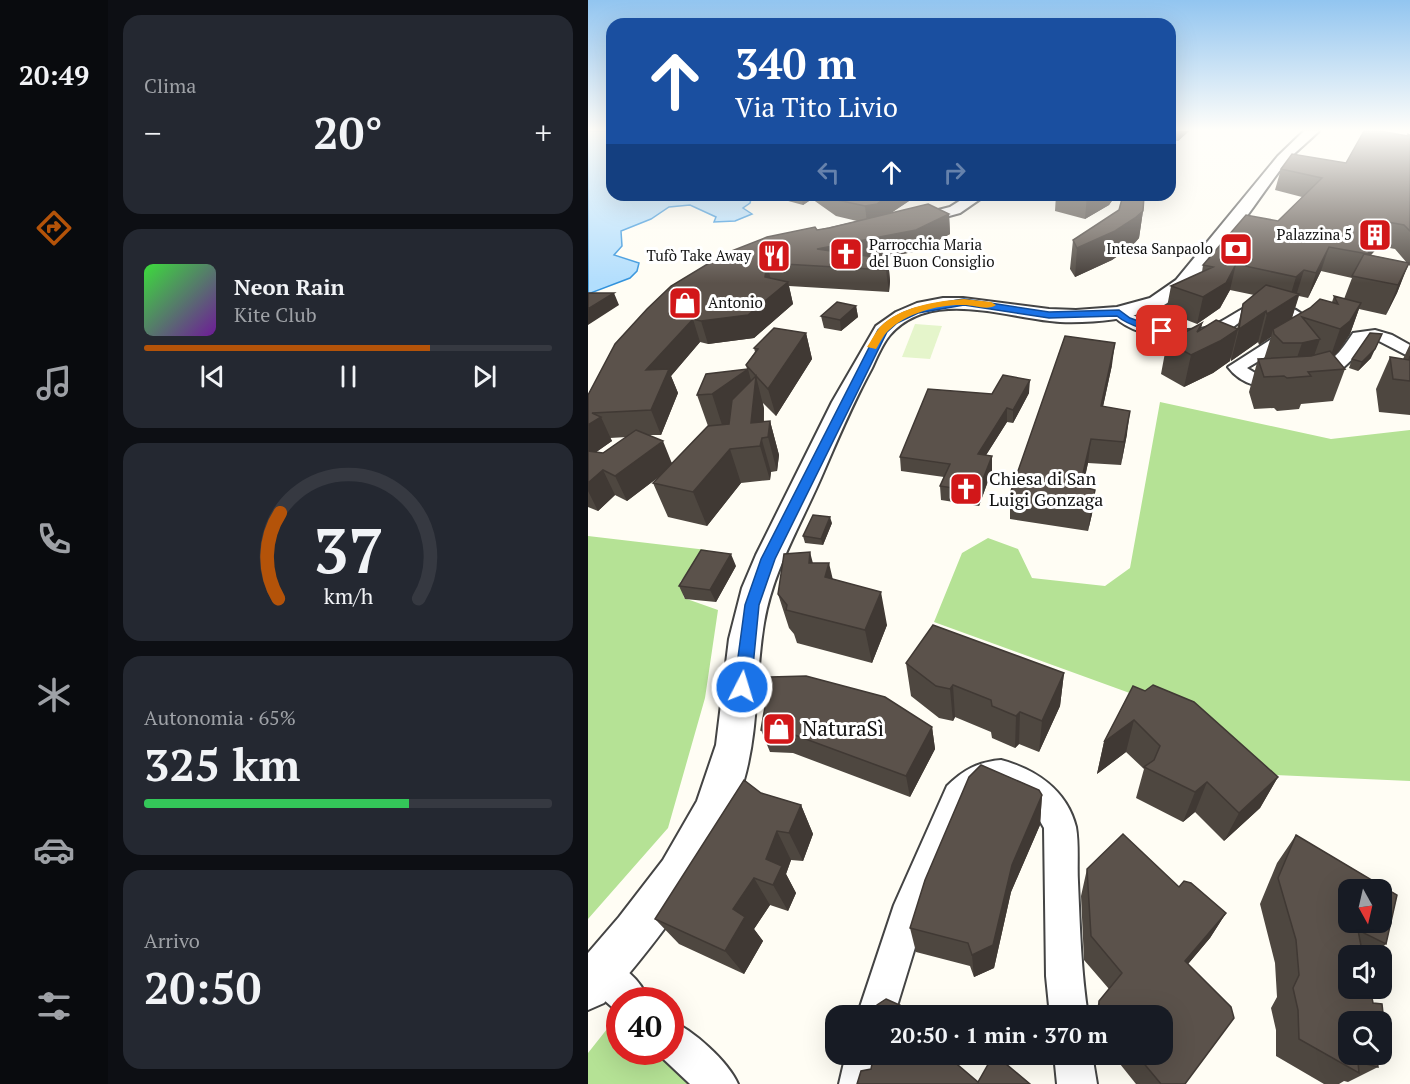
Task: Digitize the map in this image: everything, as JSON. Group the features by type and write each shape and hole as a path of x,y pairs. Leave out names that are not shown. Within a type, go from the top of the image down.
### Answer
{"street":[{"path":"594,980 647,917 681,871 703,834 723,786 734,746 752,605 768,559 883,330 894,321 915,310 964,302 1049,315 1119,313 1159,301 1182,286 1264,182"},
{"path":"894,225 942,215 971,201"},
{"path":"1119,313 1127,320 1162,331 1195,334 1210,332 1229,322 1246,309 1257,306 1290,312 1300,318 1303,325 1293,334 1238,366 1242,374 1253,380 1271,382 1308,377 1335,367 1352,352 1359,336 1371,334 1389,338 1410,352"},
{"path":"879,1005 911,905 958,796 966,785 979,776 997,772 1014,777 1040,792 1054,810 1060,827 1063,952 1068,1005"},
{"path":"684,1052 718,1084"},
{"path":"859,1084 863,1065"},
{"path":"1074,1065 1077,1084"}],"green space":[{"path":"915,324 942,326 930,359 902,357"},
{"path":"1160,402 1331,439 1410,430 1410,781 1275,775 1204,720 934,622 962,553 988,538 1018,549 1032,578 1105,586 1130,568"},
{"path":"588,536 707,550 680,582 684,598 718,610 705,698 668,828 588,919"},
{"path":"606,1030 606,1065 673,1065 691,1084 588,1084 588,1053"}],"water":[{"path":"588,182 606,182 606,201 750,201 743,208 752,214 735,221 714,222 716,217 690,205 669,207 651,219 621,231 622,246 614,255 639,263 637,271 630,278 588,294"}],"building":[{"path":"1318,182 1410,182 1410,231 1404,225 1388,222 1379,231 1368,254 1329,247 1316,273 1304,270 1296,277 1236,264 1226,283 1203,297 1171,286 1213,267 1203,265 1246,215 1278,221"},
{"path":"842,201 882,201 865,206"},
{"path":"1121,201 1144,201 1143,211 1135,218 1115,231 1077,248 1073,240 1119,210"},
{"path":"928,204 949,214 916,230 817,249 888,259 886,270 767,263 765,277 788,282 748,315 701,321 693,319 646,370 669,369 651,410 592,413 601,417 588,425 588,395 615,344 671,286 724,254 767,237 815,227 817,230 829,228"},
{"path":"1364,254 1409,263 1398,285 1352,276"},
{"path":"1266,285 1299,294 1267,314 1266,311 1239,329 1243,304"},
{"path":"588,293 614,293 588,309"},
{"path":"1334,296 1361,303 1350,321 1340,329 1302,317 1320,339 1302,343 1283,343 1274,334 1273,329 1310,308 1320,299 1338,304"},
{"path":"837,302 856,306 840,320 821,316"},
{"path":"1216,320 1238,329 1191,355 1167,342 1202,323 1197,332"},
{"path":"774,328 806,333 768,389 746,365 758,349 754,348"},
{"path":"1370,333 1382,334 1375,349 1362,362 1352,359"},
{"path":"1065,336 1115,343 1101,406 1130,411 1124,442 1091,439 1080,486 1095,490 1091,507 1010,494"},
{"path":"1330,351 1345,369 1308,372 1311,376 1264,377 1258,359 1311,356"},
{"path":"1410,356 1410,381 1393,379 1390,357 1409,360"},
{"path":"748,369 712,394 697,395 706,374"},
{"path":"1003,375 1030,380 1013,410 1007,408 978,454 992,456 978,492 940,486 950,464 900,457 928,389 992,394"},
{"path":"756,376 751,423 770,421 768,437 762,438 760,446 730,449 693,492 653,483 708,426 729,424 732,400"},
{"path":"636,430 663,441 615,476 603,470 588,483 588,451 603,453"},
{"path":"813,515 830,517 821,539 803,536"},
{"path":"701,550 731,554 710,590 679,586"},
{"path":"810,552 809,563 829,563 825,577 881,592 865,630 786,610 787,605 778,594 784,554"},
{"path":"933,625 1064,673 1042,721 1020,712 1016,716 992,706 991,700 953,685 950,689 936,686 906,663"},
{"path":"806,676 885,697 932,727 906,776 784,731 761,730 770,677"},
{"path":"1153,685 1194,702 1278,777 1239,813 1207,782 1195,792 1144,767 1154,760 1160,746 1134,720 1104,742 1133,686 1145,691"},
{"path":"981,765 1039,790 1042,795 1012,865 993,945 972,955 968,943 910,928 925,880 969,777"},
{"path":"744,780 761,793 801,805 789,833 777,831 766,859 782,866 773,885 754,878 733,909 745,917 725,951 655,919"},
{"path":"1123,834 1179,887 1184,881 1191,883 1226,913 1185,961 1231,1007 1234,1018 1185,1084 1161,1084 1145,1065 1173,1065 1173,1005 1099,1005 1099,1001 1122,973 1091,936 1087,869"},
{"path":"1296,835 1370,879 1338,879 1338,933 1359,933 1361,945 1338,945 1338,999 1372,999 1373,1003 1382,1004 1383,1011 1338,1011 1338,1061 1299,1039 1298,1010 1293,988 1299,975 1296,940 1278,878"},
{"path":"1392,892 1397,895 1392,917"},
{"path":"1364,933 1388,933 1386,944"},
{"path":"886,999 899,1005 877,1005"},
{"path":"872,1065 958,1065 978,1082 988,1065 1007,1065 1030,1084 857,1084 861,1071 871,1069"},
{"path":"1345,1065 1358,1065 1359,1073"}],"slow traffic":[{"path":"872,347 883,330 894,321 915,310 948,303 991,305"}],"place":[{"name":"Palazzina 5","path":"1375,235"},
{"name":"Intesa Sanpaolo","path":"1236,249"},
{"name":"Parrocchia Maria del Buon Consiglio","path":"846,254"},
{"name":"Tufò Take Away","path":"774,256"},
{"name":"Antonio","path":"685,303"},
{"name":"Chiesa di San Luigi Gonzaga","path":"966,489"},
{"name":"NaturaSì","path":"779,729"}],"route":[{"path":"742,687 752,605 768,559 854,383 883,330 894,321 915,310 964,302 1049,315 1119,313 1127,320 1162,331"}]}
